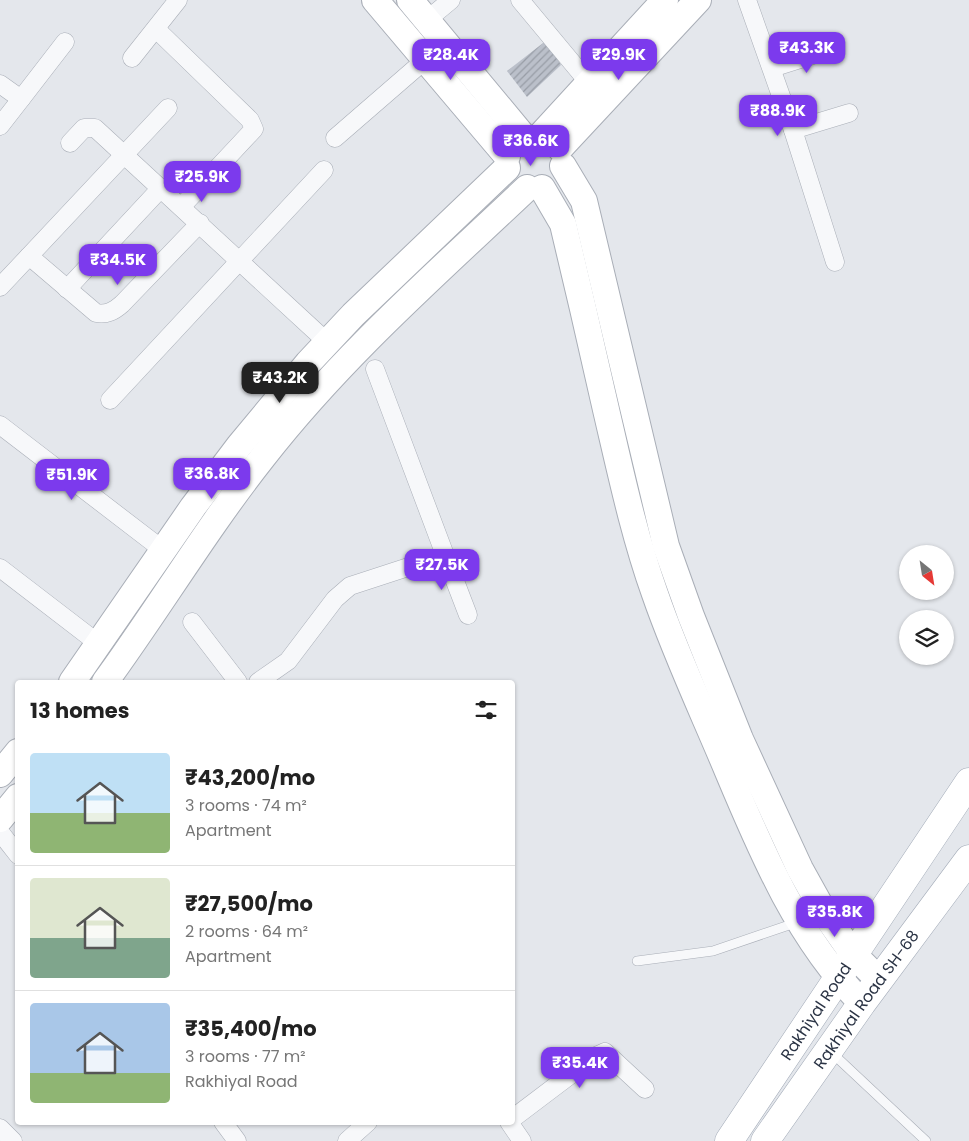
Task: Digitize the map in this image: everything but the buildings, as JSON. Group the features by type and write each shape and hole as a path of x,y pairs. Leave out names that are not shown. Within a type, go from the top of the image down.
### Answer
{"main road":[{"name":"Rakhiyal Road","path":"729,1141 852,954 969,782"},
{"name":"Rakhiyal Road SH-68","path":"765,1141 862,1002 969,858"}],"street":[{"path":"132,58 178,0"},
{"path":"375,0 507,162 517,182 535,188 563,224 629,507 655,593 740,801 775,876 812,918 879,980"},
{"path":"410,0 547,146 584,200 672,564 740,739 800,868 812,918 837,978 862,1002"},
{"path":"427,20 451,0"},
{"path":"73,680 163,550 203,514 365,341 535,188 556,180 547,146 589,83 665,0"},
{"path":"106,680 203,514 239,446 327,342 507,162 513,144 547,146 698,0"},
{"path":"747,0 793,130 835,262"},
{"path":"530,4 589,83"},
{"path":"156,29 250,120 254,129 182,206"},
{"path":"0,126 64,42"},
{"path":"772,68 832,49"},
{"path":"336,138 425,60"},
{"path":"0,84 21,99"},
{"path":"0,287 168,108"},
{"path":"793,130 849,113"},
{"path":"70,143 84,128 90,126 95,128 182,206 327,342"},
{"path":"110,400 324,170"},
{"path":"67,289 161,188"},
{"path":"29,256 96,313 103,314 112,312 122,304 200,223"},
{"path":"375,369 468,615"},
{"path":"0,425 163,550"},
{"path":"261,680 288,661 335,599 350,586 445,555"},
{"path":"0,568 99,644"},
{"path":"192,622 236,680"},
{"path":"0,774 15,756"},
{"path":"0,819 15,801"},
{"path":"0,832 15,851"},
{"path":"515,1117 594,1057 605,1052 646,1089"},
{"path":"225,1125 237,1141"},
{"path":"347,1141 365,1125"},
{"path":"511,1125 522,1141"},
{"path":"0,1128 13,1141"}],"lane":[{"path":"636,961 713,951 812,918"},
{"path":"829,1050 926,1141"}]}
